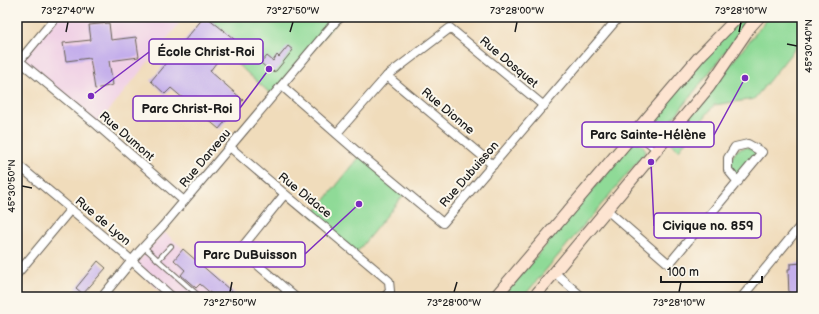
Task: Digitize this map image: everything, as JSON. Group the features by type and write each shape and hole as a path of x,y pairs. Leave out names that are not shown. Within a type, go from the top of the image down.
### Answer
{"main road":[{"path":"494,297 700,56 738,17"},
{"path":"534,297 709,87 750,27 759,17"}],"street":[{"path":"18,62 56,17"},
{"name":"Rue Darveau","path":"102,297 336,21 341,17"},
{"name":"Rue Dubuisson","path":"282,86 443,223 619,17"},
{"name":"Rue Dosquet","path":"337,133 386,76 450,28 544,106"},
{"name":"Rue Dumont","path":"18,62 97,125 184,201"},
{"name":"Rue Dionne","path":"386,76 493,165"},
{"path":"607,210 669,264 738,182 762,152 748,144 735,147 728,158 728,170 738,182"},
{"name":"Rue Didace","path":"230,147 284,195 389,281 390,292 385,297"},
{"name":"Rue de Lyon","path":"17,164 132,261 172,297"},
{"path":"284,195 243,246 245,254 295,297"},
{"path":"17,274 71,209"},
{"path":"742,297 802,224"},
{"path":"555,273 582,297"}],"lane":[{"path":"634,133 655,150"},
{"path":"158,260 172,246"},
{"path":"144,247 200,297"},
{"path":"280,297 286,289"}],"shaded area":[{"path":"56,17 171,17 179,24 97,125 20,61"},
{"path":"164,232 239,297 167,297 133,267"}],"green space":[{"path":"207,17 341,17 273,96 224,52 234,39"},
{"path":"742,17 753,17 656,140 652,141 642,132 700,62"},
{"path":"769,17 802,17 802,40 754,99 714,105 679,150 668,141"},
{"path":"636,141 646,150 645,153 523,297 502,297 632,143"},
{"path":"747,147 758,153 738,177 732,168 731,159 737,150"},
{"path":"361,155 406,192 356,253 312,216"}],"building":[{"path":"204,17 207,17 234,39 210,71 243,100 219,129 171,88 165,94 151,81"},
{"path":"109,23 111,40 136,37 139,57 109,61 113,85 95,89 90,58 66,61 63,43 91,40 89,25"},
{"path":"288,46 293,50 276,71 271,72 261,63 267,56 273,61 277,55 279,57"},
{"path":"183,249 238,297 215,297 200,284 196,288 181,275 185,270 174,260"},
{"path":"98,261 106,268 83,294 76,288"},
{"path":"802,263 802,297 789,297 788,269 790,269 790,264"}],"place":[{"name":"Parc Christ-Roi","path":"269,69"},
{"name":"Parc Sainte-Hélène","path":"745,78"},
{"name":"École Christ-Roi","path":"91,96"},
{"name":"Civique no. 859","path":"651,162"},
{"name":"Parc DuBuisson","path":"359,204"}]}
